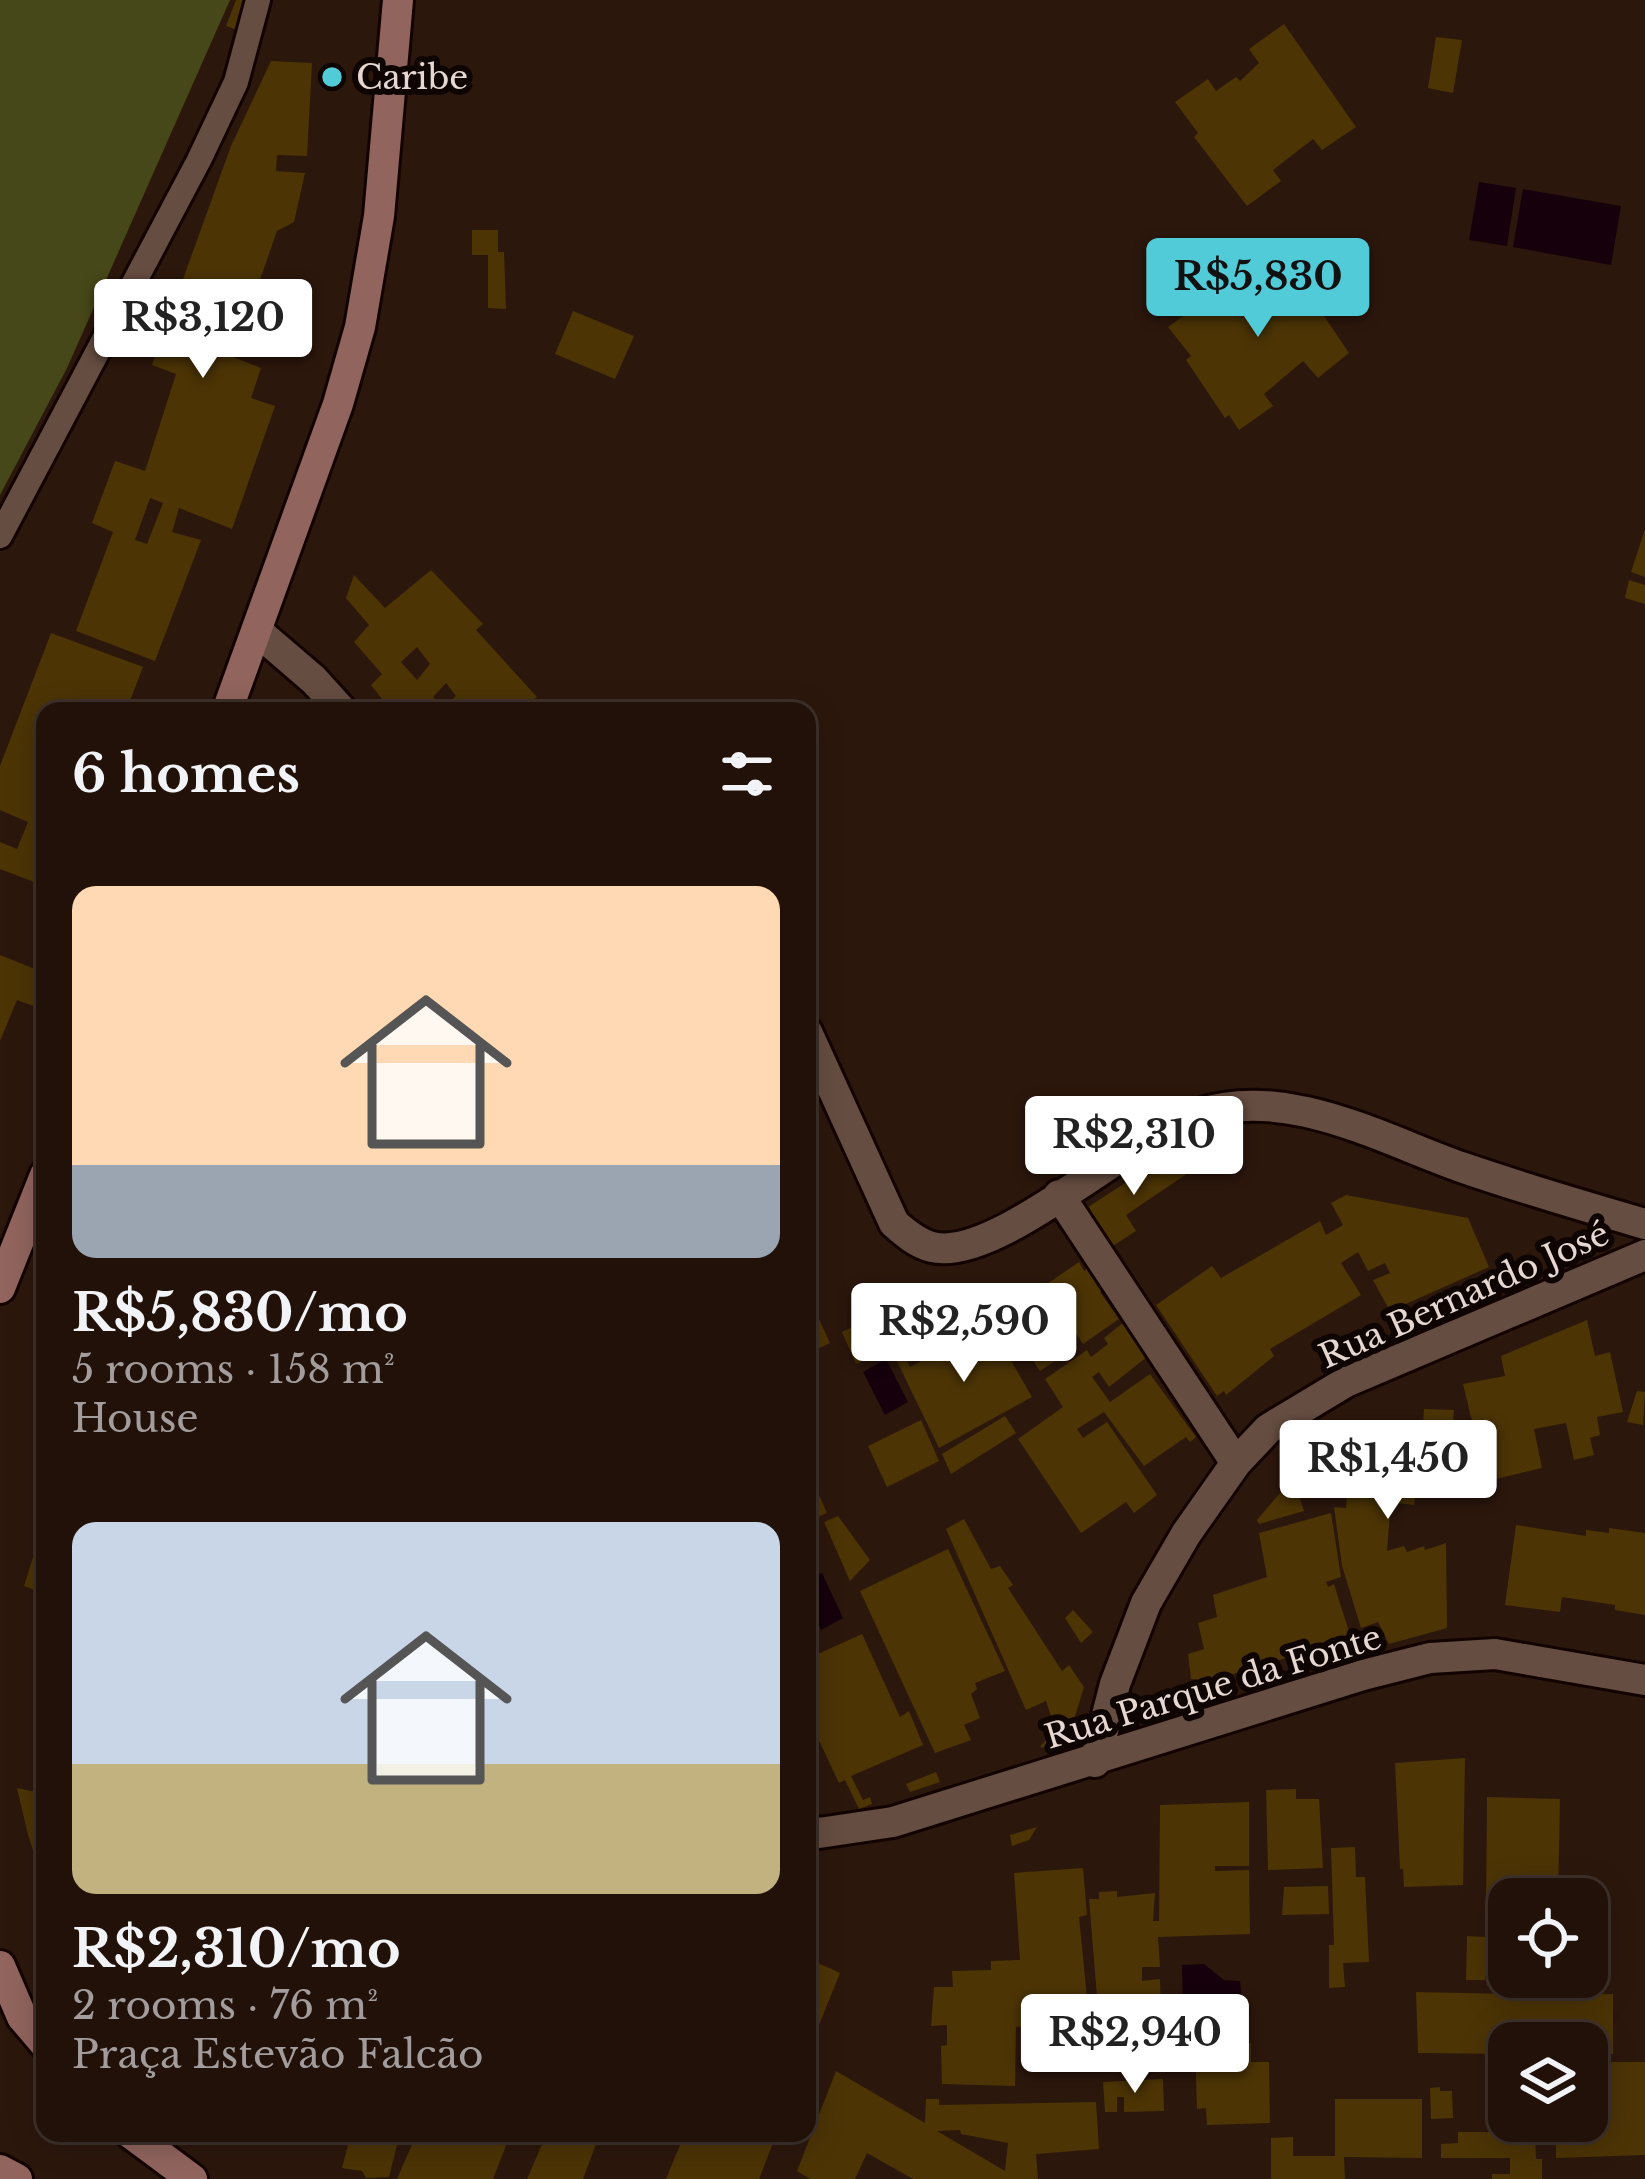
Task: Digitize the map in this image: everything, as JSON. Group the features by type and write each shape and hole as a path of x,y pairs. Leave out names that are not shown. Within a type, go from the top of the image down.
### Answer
{"main road":[{"path":"231,702 338,404 359,327 380,216 398,0"},
{"path":"0,1288 36,1198"},
{"path":"0,1966 11,2028"},
{"path":"143,2142 192,2179"},
{"path":"0,2170 17,2179"}],"street":[{"path":"258,632 334,702"},
{"path":"816,1051 894,1223 909,1237 935,1249 970,1245 1002,1232 1156,1132 1200,1113 1253,1106 1338,1118 1415,1151 1645,1224"},
{"path":"1060,1195 1236,1463"},
{"name":"Rua Bernardo José","path":"1095,1762 1115,1684 1146,1603 1186,1534 1236,1463 1268,1429 1346,1382 1645,1255"},
{"name":"Rua Parque da Fonte","path":"816,1832 893,1822 1430,1658 1495,1654 1645,1680"}],"lane":[{"path":"0,536 199,160 236,82 258,0"}],"shaded area":[{"path":"0,0 230,0 67,368 0,495"},
{"path":"1479,182 1516,188 1507,246 1469,240"},
{"path":"1523,189 1621,206 1611,265 1513,247"},
{"path":"886,1359 908,1402 885,1415 863,1372"},
{"path":"822,1573 843,1618 821,1630 816,1619 816,1575"},
{"path":"1204,1964 1224,1980 1240,1981 1242,2002 1205,2020 1183,2011 1182,1965"}],"building":[{"path":"236,0 253,0 243,32 226,26"},
{"path":"1284,24 1356,127 1322,150 1313,139 1273,170 1281,181 1247,206 1194,137 1198,133 1175,102 1208,79 1216,91 1236,77 1240,81 1259,63 1249,49"},
{"path":"1436,37 1462,40 1453,93 1428,88"},
{"path":"271,61 312,63 307,156 277,155 276,171 305,173 294,222 277,231 233,357 261,368 251,398 275,406 232,529 179,508 172,532 201,540 155,661 76,631 113,532 92,523 115,461 145,471 176,374 152,365 231,146","holes":["150,498 163,503 147,544 135,540"]},
{"path":"472,230 498,230 498,252 504,252 506,309 488,308 488,255 472,255"},
{"path":"1274,249 1284,264 1288,262 1349,353 1318,378 1303,361 1264,394 1273,406 1239,430 1229,415 1225,418 1186,360 1191,356 1168,327 1200,304 1207,313 1250,287 1240,273"},
{"path":"573,311 634,336 615,379 555,354"},
{"path":"1645,529 1645,577 1631,572"},
{"path":"431,570 483,624 476,630 537,697 531,702 449,702 456,696 446,683 433,697 438,702 384,702 371,685 382,674 354,642 369,625 346,598 354,575 385,608","holes":["417,647 430,664 417,680 401,662"]},
{"path":"1629,580 1645,585 1645,604 1625,598"},
{"path":"51,633 143,667 129,702 36,702 36,883 0,869 0,842 17,849 28,822 0,810 0,766"},
{"path":"0,955 36,969 36,1007 17,1000 0,1041"},
{"path":"1182,1152 1191,1171 1126,1215 1136,1231 1111,1247 1085,1209"},
{"path":"1346,1195 1468,1218 1489,1267 1390,1311 1373,1280 1390,1273 1385,1263 1368,1271 1358,1252 1341,1263 1361,1295 1270,1349 1274,1356 1226,1395 1224,1391 1217,1396 1156,1305 1212,1266 1221,1278 1320,1221 1326,1235 1343,1225 1331,1203"},
{"path":"1079,1262 1084,1271 1093,1264 1107,1286 1100,1292 1119,1319 1083,1344 1044,1286"},
{"path":"982,1283 990,1295 955,1313 949,1303"},
{"path":"1037,1292 1073,1349 1040,1371 1002,1315"},
{"path":"816,1313 830,1343 816,1350"},
{"path":"877,1315 891,1349 856,1364 842,1332"},
{"path":"1128,1319 1152,1353 1109,1387 1099,1372 1092,1377 1110,1402 1150,1374 1196,1437 1190,1442 1186,1437 1144,1466 1104,1412 1077,1429 1083,1438 1107,1422 1157,1495 1134,1513 1126,1502 1081,1533 1018,1439 1063,1407 1045,1379 1087,1350 1091,1357 1108,1344 1104,1338"},
{"path":"1587,1320 1595,1356 1610,1352 1623,1412 1597,1417 1600,1435 1590,1438 1594,1455 1574,1460 1566,1423 1534,1429 1542,1468 1496,1479 1487,1439 1477,1442 1463,1384 1505,1376 1501,1356"},
{"path":"990,1324 1032,1397 939,1448 891,1349 899,1343 910,1367"},
{"path":"1637,1391 1645,1392 1643,1425 1627,1422"},
{"path":"1424,1409 1454,1410 1450,1472 1442,1472 1440,1491 1416,1489 1414,1505 1391,1502 1387,1551 1404,1546 1407,1552 1424,1546 1425,1550 1446,1543 1447,1628 1389,1644 1378,1622 1361,1628 1342,1566 1334,1507 1346,1508 1347,1494 1331,1492 1329,1472 1304,1477 1296,1449 1323,1431 1324,1441 1351,1442 1349,1449 1364,1451 1365,1434 1397,1436 1398,1422 1423,1425"},
{"path":"1005,1416 1016,1433 951,1474 942,1454"},
{"path":"921,1420 939,1461 887,1487 868,1446"},
{"path":"1293,1478 1304,1511 1259,1524 1257,1520"},
{"path":"816,1488 827,1513 816,1518"},
{"path":"1331,1513 1341,1577 1326,1582 1328,1587 1334,1584 1351,1638 1200,1684 1191,1679 1188,1654 1204,1649 1198,1623 1217,1617 1213,1595 1267,1577 1259,1533"},
{"path":"838,1516 870,1560 850,1581 824,1522"},
{"path":"964,1519 991,1569 1000,1566 1013,1585 1008,1588 1062,1671 1069,1665 1084,1687 1073,1723 1053,1749 1040,1747 1055,1728 1046,1701 1026,1710 946,1529"},
{"path":"1516,1525 1586,1536 1586,1530 1609,1533 1609,1528 1645,1533 1645,1615 1562,1597 1560,1612 1505,1605"},
{"path":"36,1548 36,1591 24,1586"},
{"path":"948,1549 1005,1671 975,1683 977,1689 971,1694 980,1718 964,1725 971,1740 935,1753 860,1591"},
{"path":"1073,1610 1093,1632 1081,1643 1065,1618"},
{"path":"862,1634 900,1717 909,1711 923,1745 851,1776 863,1800 870,1797 872,1804 859,1809 845,1780 839,1783 816,1734 816,1655"},
{"path":"1465,1758 1463,1885 1404,1887 1395,1763"},
{"path":"936,1772 940,1782 910,1792 906,1784"},
{"path":"17,1788 36,1792 36,1859"},
{"path":"1296,1789 1296,1799 1319,1799 1323,1868 1268,1870 1266,1790"},
{"path":"1487,1797 1560,1799 1558,1878 1488,1878 1486,1910"},
{"path":"1249,1802 1249,1866 1215,1866 1215,1871 1249,1870 1250,1934 1158,1937 1160,1967 1142,1967 1142,1981 1160,1979 1162,2042 1152,2043 1154,2067 1103,2070 1089,1899 1099,1899 1099,1892 1117,1891 1117,1897 1155,1893 1153,1921 1159,1921 1160,1805"},
{"path":"1037,1827 1029,1840 1012,1846 1010,1835"},
{"path":"1355,1847 1356,1877 1365,1877 1369,1962 1343,1963 1345,1987 1329,1988 1329,1945 1334,1945 1331,1848"},
{"path":"1083,1868 1087,1915 1079,1917 1091,2037 1026,2040 1025,2026 1016,2027 1015,2086 942,2084 941,2046 947,2045 947,2025 931,2026 934,1987 953,1987 952,1971 991,1970 991,1961 1020,1960 1014,1873"},
{"path":"1328,1886 1329,1914 1282,1915 1284,1887"},
{"path":"1467,1936 1486,1937 1485,1980 1466,1980"},
{"path":"816,1962 840,1973 816,2033"},
{"path":"1416,1992 1488,1994 1488,1998 1608,1998 1613,1994 1613,2054 1608,2054 1608,2022 1488,2022 1488,2054 1418,2053"},
{"path":"1251,2043 1251,2062 1269,2062 1270,2123 1207,2125 1206,2108 1197,2109 1195,2045"},
{"path":"1608,2062 1645,2062 1645,2155 1556,2158 1556,2142 1608,2142"},
{"path":"836,2071 925,2123 926,2099 939,2099 939,2105 1096,2102 1099,2149 1036,2154 1038,2179 913,2179 867,2153 855,2179 810,2179 797,2171 808,2142 816,2142 816,2122","holes":["960,2130 1008,2143 1005,2171 937,2131"]},
{"path":"1163,2079 1164,2111 1124,2112 1124,2097 1117,2097 1117,2112 1105,2112 1103,2082"},
{"path":"1440,2087 1440,2091 1452,2091 1453,2118 1431,2119 1430,2088"},
{"path":"1335,2099 1422,2099 1422,2158 1344,2157 1345,2179 1271,2179 1271,2138 1293,2137 1293,2156 1335,2156"},
{"path":"1458,2132 1488,2132 1488,2142 1535,2142 1542,2179 1492,2179 1492,2174 1510,2174 1510,2158 1441,2158 1441,2144 1458,2143"},
{"path":"349,2142 398,2142 389,2177 366,2178 362,2171 342,2168"},
{"path":"413,2142 507,2142 493,2179 397,2179"},
{"path":"543,2142 597,2142 583,2179 527,2179"},
{"path":"681,2142 773,2142 759,2179 666,2179"}],"place":[{"name":"Caribe","path":"332,77"}]}
